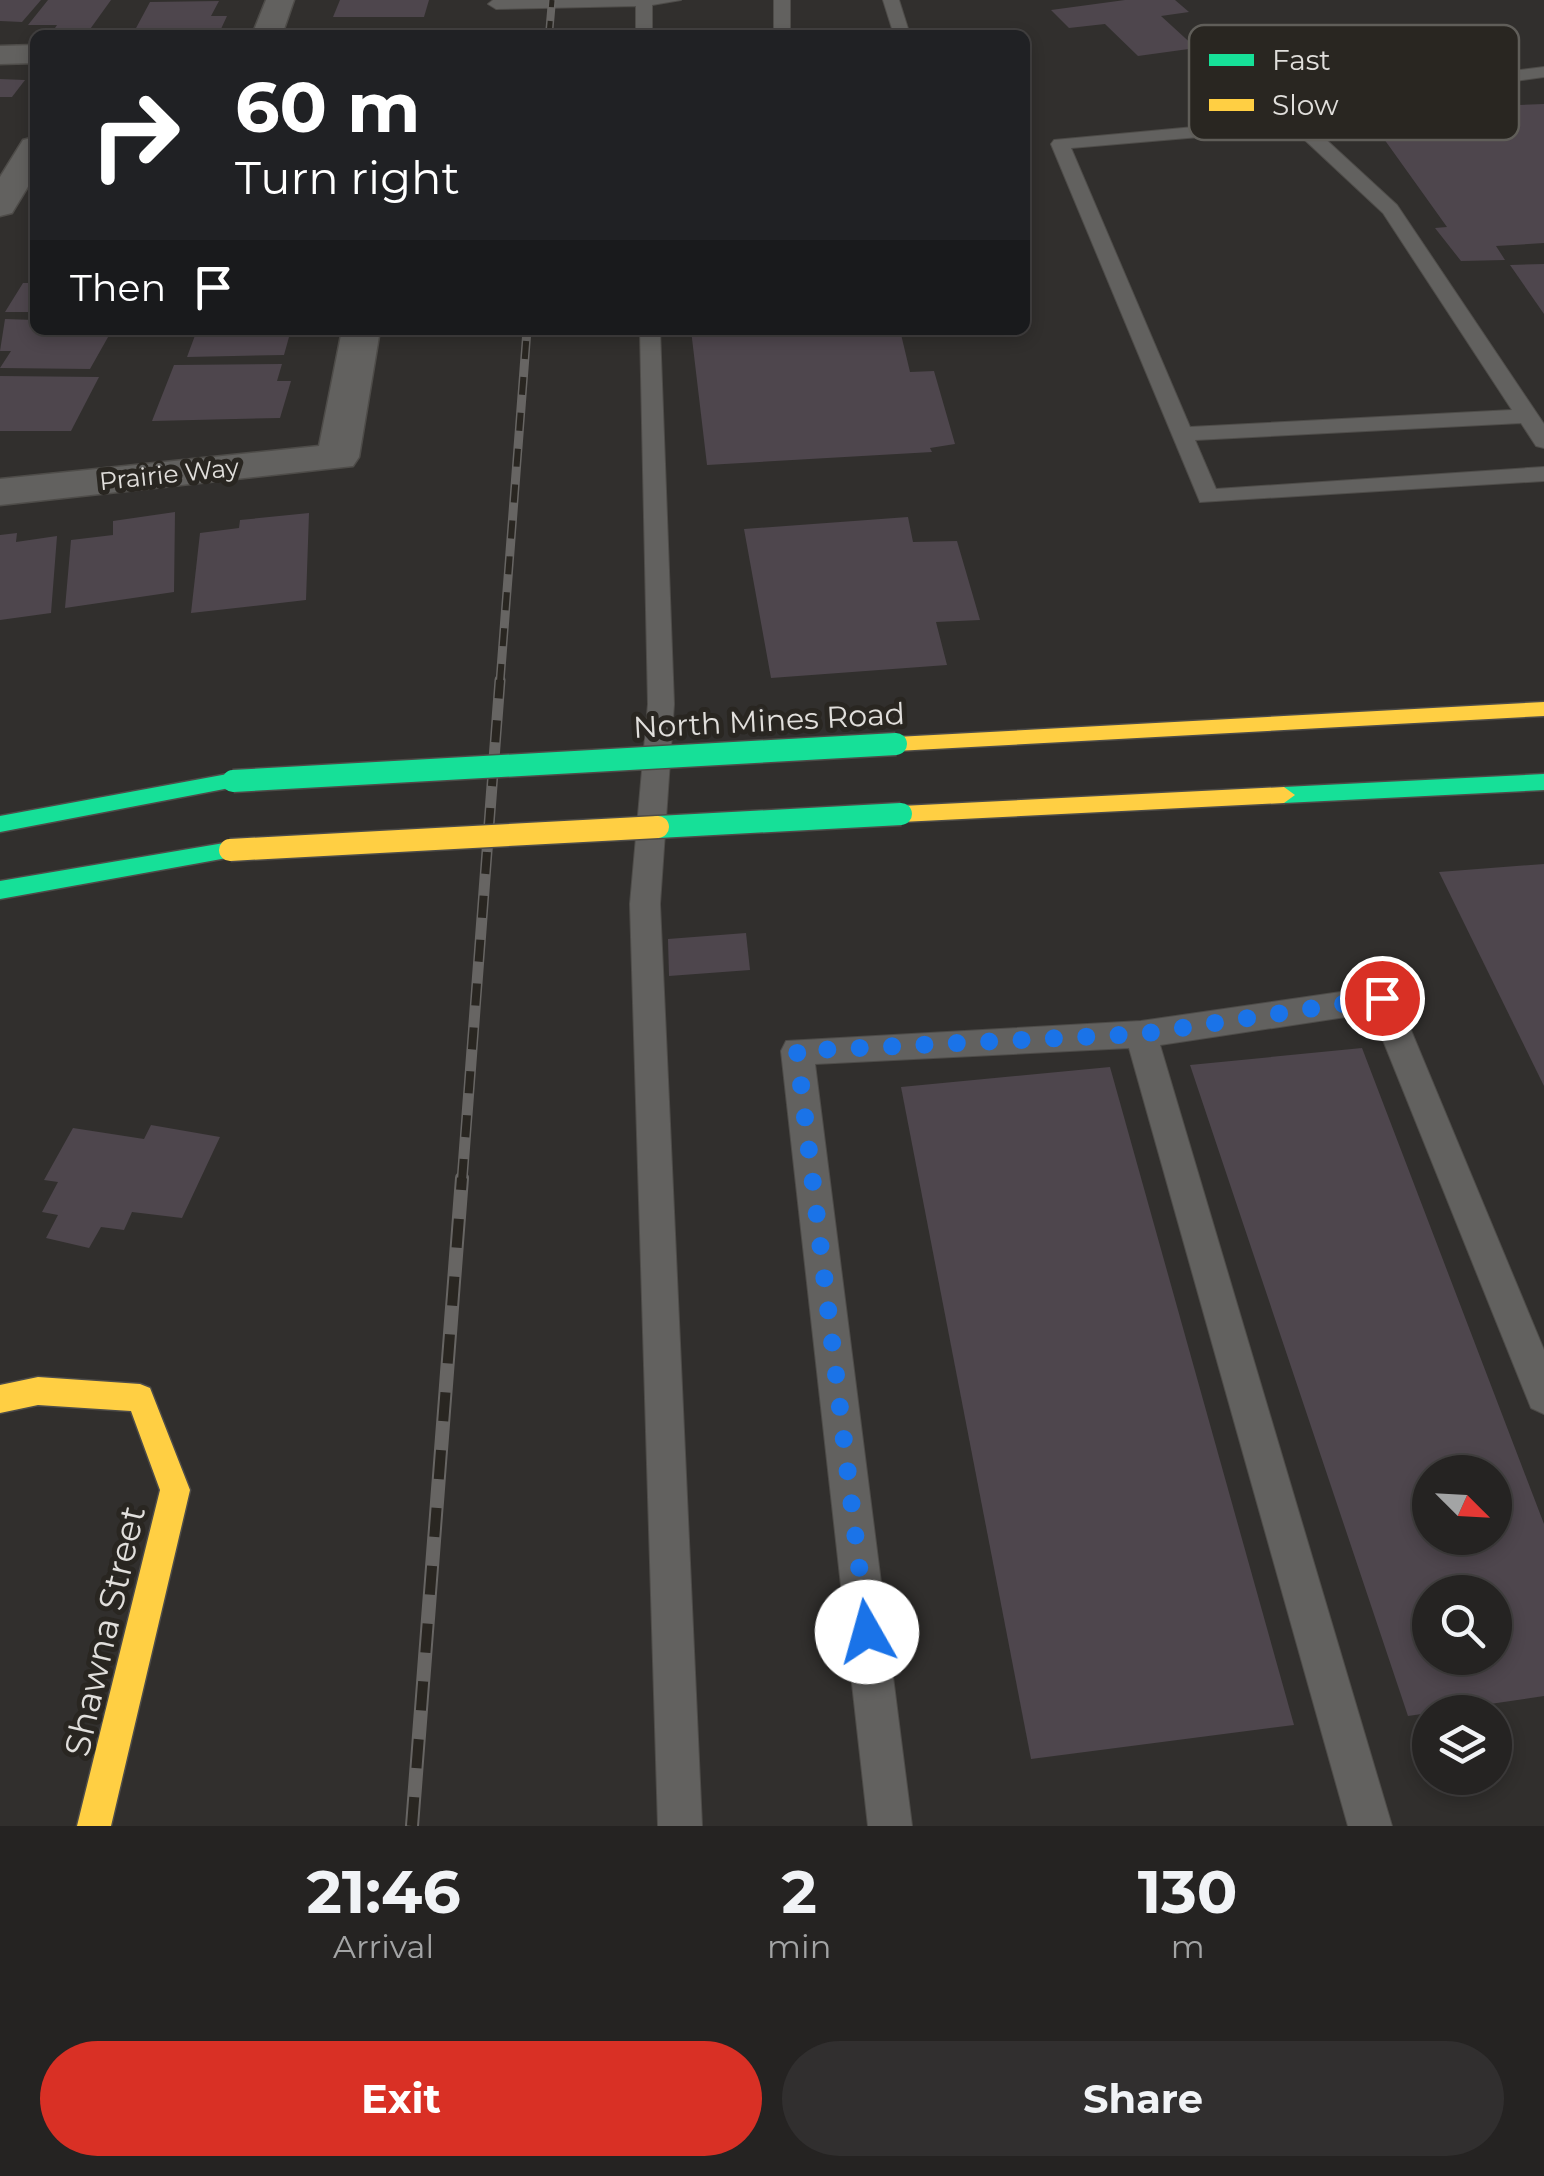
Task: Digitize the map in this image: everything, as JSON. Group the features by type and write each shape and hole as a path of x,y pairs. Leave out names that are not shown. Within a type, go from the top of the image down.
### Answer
{"main road":[{"name":"North Mines Road","path":"0,824 233,781 1544,709"},
{"path":"0,890 230,850 1544,782"},
{"name":"Shawna Street","path":"0,1399 38,1391 140,1398 175,1490 94,1826"}],"street":[{"path":"269,30 280,0"},
{"path":"0,55 30,54"},
{"path":"0,206 30,155"},
{"name":"Prairie Way","path":"0,492 338,457 360,335"}],"lane":[{"path":"496,4 672,0"},
{"path":"782,0 782,30"},
{"path":"891,0 900,30"},
{"path":"644,1 644,30"},
{"path":"1519,75 1544,72"},
{"path":"1189,133 1060,144 1208,497 1544,474"},
{"path":"1315,140 1390,209 1544,441"},
{"path":"650,335 661,704 645,904 680,1826"},
{"path":"1182,434 1527,416"},
{"path":"890,1826 797,1051 1141,1034 1382,998 1544,1395"},
{"path":"1141,1034 1370,1826"}],"building":[{"path":"0,0 41,0 22,22 0,21"},
{"path":"48,0 111,0 89,30 28,25"},
{"path":"340,0 429,0 424,17 333,17"},
{"path":"1125,0 1175,0 1189,12 1161,16 1189,42 1189,49 1138,56 1105,24 1069,28 1051,10"},
{"path":"219,1 211,16 227,16 221,29 135,30 150,2"},
{"path":"0,79 25,80 12,97 0,97"},
{"path":"1544,104 1544,243 1496,246 1505,260 1461,261 1435,228 1447,227 1385,140 1519,140 1519,105"},
{"path":"1544,264 1544,314 1510,265"},
{"path":"23,283 30,283 30,312 5,312"},
{"path":"5,319 30,320 30,335 109,335 90,369 0,368 11,351 0,351"},
{"path":"195,335 310,335 289,337 284,355 187,357"},
{"path":"692,335 901,335 910,372 934,371 955,444 930,448 932,452 707,465"},
{"path":"282,364 277,381 291,381 280,418 152,421 174,365"},
{"path":"0,376 99,377 71,431 0,431"},
{"path":"175,512 174,592 65,608 71,540 113,535 113,521"},
{"path":"309,513 306,600 191,613 200,533 239,528 240,520"},
{"path":"908,517 913,542 957,541 980,620 936,622 947,665 771,678 744,529"},
{"path":"17,533 16,542 57,536 51,613 0,620 0,535"},
{"path":"1544,864 1544,1086 1439,872"},
{"path":"746,933 750,970 669,976 668,939"},
{"path":"1362,1048 1544,1524 1544,1696 1512,1701 1512,1695 1412,1695 1412,1715 1408,1716 1190,1065"},
{"path":"1110,1067 1294,1725 1031,1759 901,1087"},
{"path":"151,1125 220,1137 182,1218 132,1212 124,1230 101,1227 89,1248 46,1238 58,1215 42,1212 58,1182 44,1180 73,1128 144,1139"}],"railway":[{"path":"549,30 552,0"},
{"path":"500,682 527,335"},
{"path":"462,1181 500,680"},
{"path":"412,1826 462,1178"}],"traffic: fast":[{"path":"233,781 896,744"},
{"path":"0,824 233,781"},
{"path":"1284,795 1544,782"},
{"path":"658,827 901,814"},
{"path":"0,890 230,850"}],"traffic: slow":[{"path":"896,744 1544,709"},
{"path":"901,814 1284,795"},
{"path":"230,850 658,827"},
{"path":"0,1399 38,1391 140,1398 175,1490 94,1826"}],"route":[{"path":"867,1632 797,1051 1141,1034 1382,998"}]}
